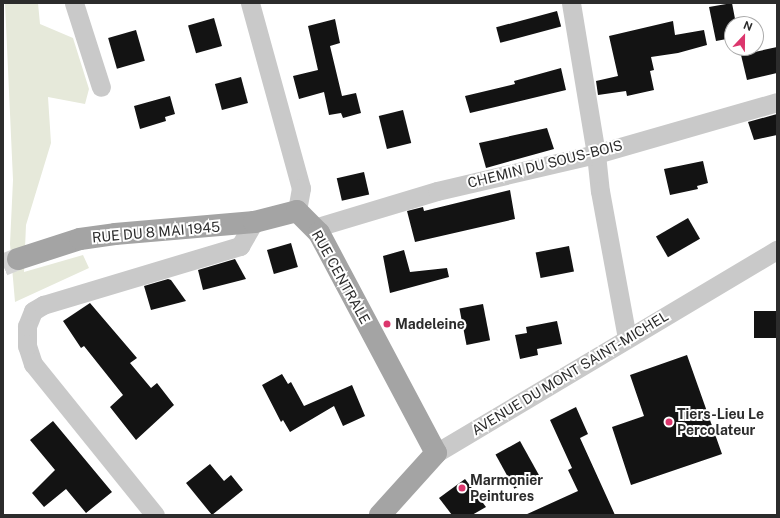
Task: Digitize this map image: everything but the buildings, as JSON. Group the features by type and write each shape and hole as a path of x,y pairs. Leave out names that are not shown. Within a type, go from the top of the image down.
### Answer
{"main road":[{"name":"RUE DU 8 MAI 1945","path":"18,259 80,239 115,234 254,222 297,211"},
{"name":"RUE CENTRALE","path":"297,211 314,228 436,453"},
{"name":"AVENUE DU MONT SAINT-MICHEL","path":"380,515 436,453"}],"street":[{"path":"74,3 101,87"},
{"path":"250,3 301,188 297,211"},
{"path":"571,3 596,154 600,191 627,338"},
{"name":"CHEMIN DU SOUS-BOIS","path":"314,228 437,191 596,154 777,102"},
{"path":"155,515 33,364 27,340 27,326 32,311 60,300 129,281 240,246 254,222"},
{"name":"AVENUE DU MONT SAINT-MICHEL","path":"436,453 777,250"}],"shaded area":[{"path":"5,3 38,3 40,24 73,38 89,89 85,104 48,97 51,143 26,225 24,272 83,255 89,268 15,302 10,244 13,180"}],"tunnel":[{"path":"3,265 18,259"}],"place":[{"name":"Madeleine","path":"387,324"},
{"name":"Tiers-Lieu Le Percolateur","path":"669,422"},
{"name":"Marmonier Peintures","path":"462,488"}]}
